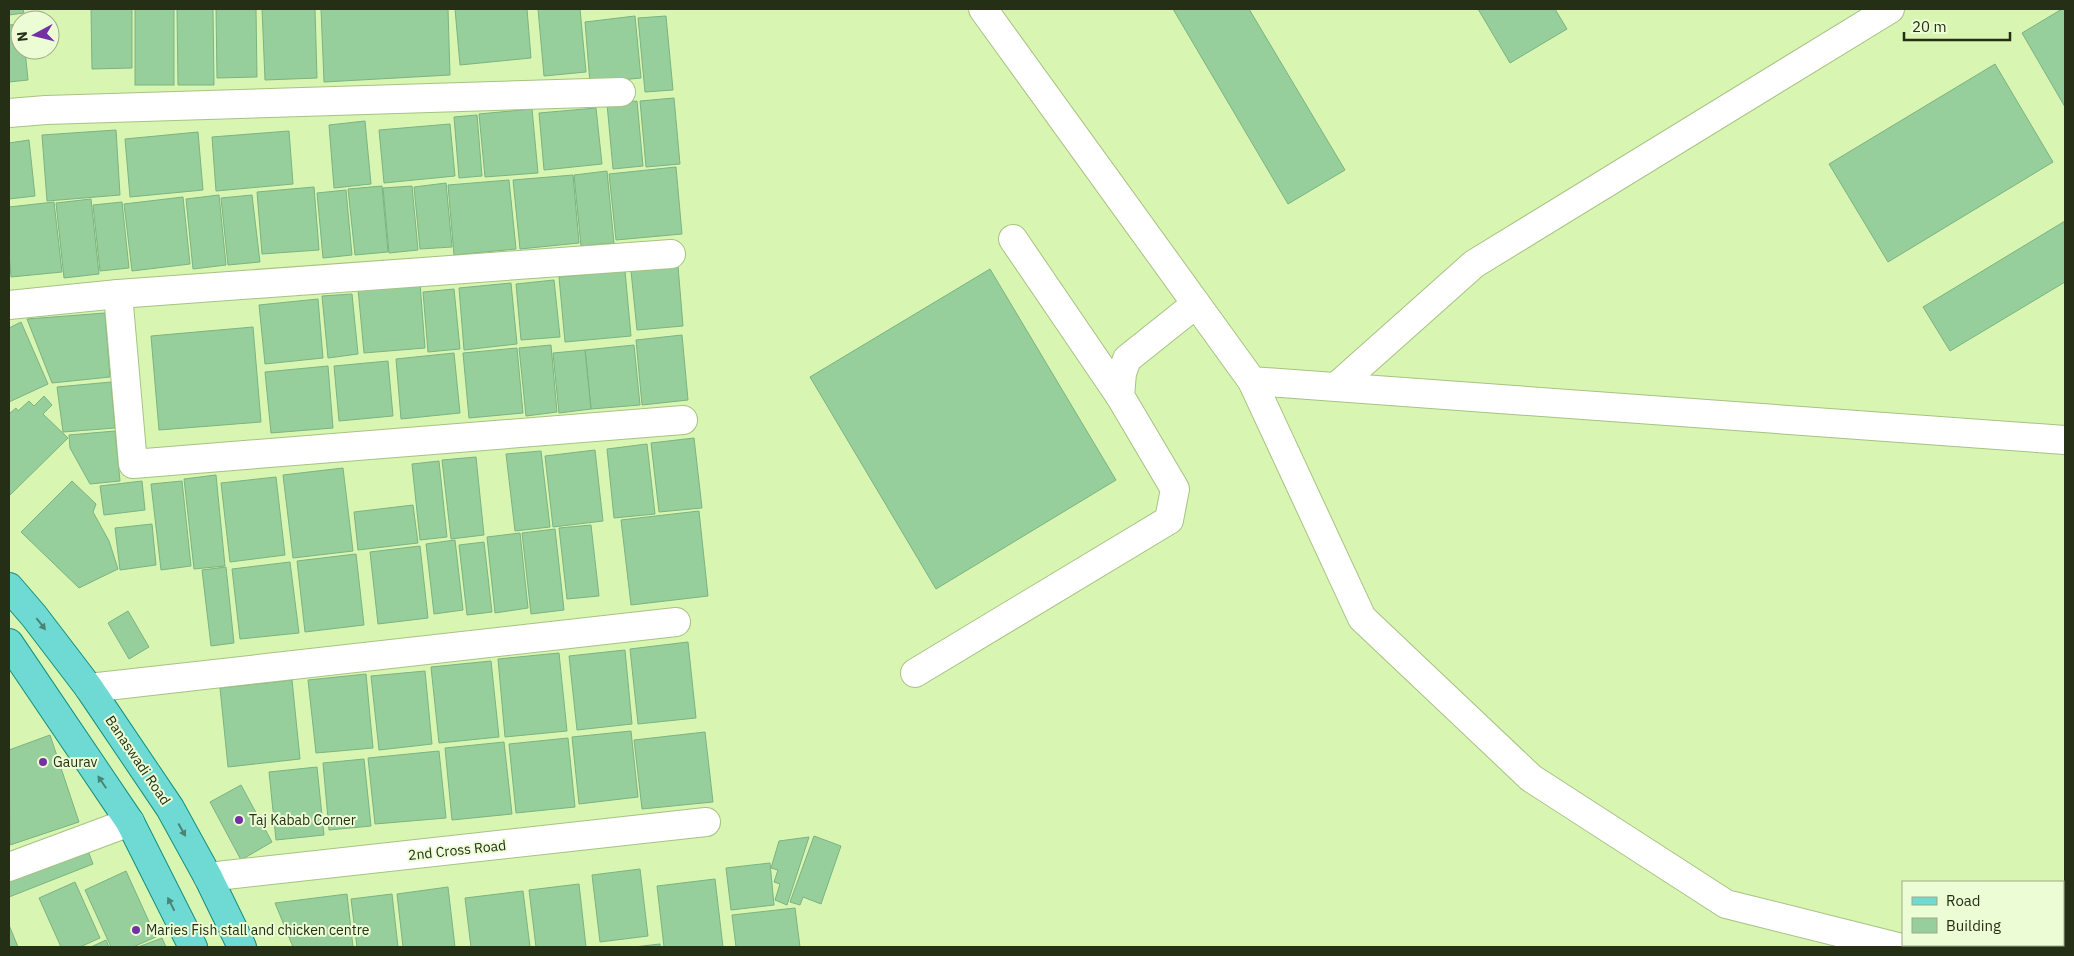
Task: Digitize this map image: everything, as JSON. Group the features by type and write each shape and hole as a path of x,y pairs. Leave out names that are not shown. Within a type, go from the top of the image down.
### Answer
{"main road":[{"name":"Banaswadi Road","path":"9,588 34,616 89,688 170,808 208,877 242,947"},
{"path":"9,643 130,822 193,947"}],"street":[{"path":"983,9 1252,381 1362,618 1531,778 1726,904 1898,947"},
{"path":"1336,387 1474,264 1890,9"},
{"path":"9,113 46,110 621,92"},
{"path":"915,673 1169,520 1175,489 1120,396 1013,238"},
{"path":"9,305 118,294 671,254"},
{"path":"118,294 133,464 683,420"},
{"path":"1120,396 1122,373 1127,359 1196,304"},
{"path":"1252,381 2065,440"},
{"path":"89,688 676,622"},
{"path":"9,867 130,822"},
{"name":"2nd Cross Road","path":"208,877 706,822"}],"building":[{"path":"9,9 23,9 10,10 9,15"},
{"path":"91,9 132,9 132,68 92,69"},
{"path":"135,9 174,9 174,85 135,85"},
{"path":"177,9 213,9 214,85 178,85"},
{"path":"216,9 256,9 257,77 217,78"},
{"path":"262,9 315,9 317,78 265,80"},
{"path":"321,9 448,9 450,75 324,82"},
{"path":"455,9 527,9 531,58 460,65"},
{"path":"538,9 580,9 586,72 544,76"},
{"path":"1173,9 1249,9 1345,170 1288,204"},
{"path":"1478,9 1555,9 1567,29 1510,63"},
{"path":"2065,9 2065,107 2022,33"},
{"path":"635,16 641,78 590,83 585,22"},
{"path":"666,16 673,90 645,92 638,18"},
{"path":"9,25 10,60 26,60 28,80 9,82"},
{"path":"1995,64 2053,162 1888,262 1829,164"},
{"path":"674,98 680,164 646,167 640,101"},
{"path":"637,101 643,166 613,169 607,104"},
{"path":"596,108 602,164 544,170 539,113"},
{"path":"532,109 538,173 485,177 479,114"},
{"path":"477,115 482,176 459,178 454,117"},
{"path":"365,121 371,184 334,188 329,125"},
{"path":"450,124 455,176 384,183 379,130"},
{"path":"116,130 120,195 47,201 42,135"},
{"path":"289,131 293,184 216,191 212,137"},
{"path":"198,132 203,190 130,197 125,139"},
{"path":"29,140 35,196 9,199 9,143"},
{"path":"676,167 682,234 616,240 609,174"},
{"path":"607,171 614,243 581,246 574,175"},
{"path":"573,175 579,243 520,249 513,180"},
{"path":"509,180 516,249 454,255 448,185"},
{"path":"446,183 452,247 420,249 414,187"},
{"path":"382,186 388,252 355,255 348,189"},
{"path":"412,186 418,250 389,253 383,188"},
{"path":"314,187 319,250 262,254 257,192"},
{"path":"346,190 352,255 323,258 317,193"},
{"path":"219,195 226,265 193,269 186,199"},
{"path":"252,195 260,262 228,265 221,198"},
{"path":"183,197 190,264 132,271 124,204"},
{"path":"91,199 99,274 64,278 56,203"},
{"path":"54,202 62,272 11,277 9,207"},
{"path":"122,202 129,268 100,271 93,205"},
{"path":"2065,221 2065,282 1950,351 1923,307"},
{"path":"678,266 683,326 637,330 631,271"},
{"path":"990,269 1116,480 936,589 810,377"},
{"path":"625,271 631,336 565,342 559,277"},
{"path":"554,280 560,337 521,340 516,284"},
{"path":"420,283 425,348 364,353 358,289"},
{"path":"511,283 517,344 464,350 459,288"},
{"path":"454,289 460,349 428,352 423,292"},
{"path":"352,294 358,354 328,358 322,296"},
{"path":"318,299 323,358 265,364 259,305"},
{"path":"105,313 110,377 52,383 27,319"},
{"path":"21,322 48,384 9,402 9,328"},
{"path":"253,327 261,422 159,430 151,336"},
{"path":"682,335 688,400 642,405 636,340"},
{"path":"551,345 557,412 526,416 519,348"},
{"path":"634,345 640,405 591,409 585,350"},
{"path":"517,348 523,413 469,418 463,353"},
{"path":"585,350 591,409 559,413 553,353"},
{"path":"454,353 460,413 401,419 396,359"},
{"path":"388,361 393,416 339,421 334,366"},
{"path":"328,366 333,428 271,433 265,372"},
{"path":"111,382 115,428 63,432 57,387"},
{"path":"44,396 52,405 43,414 68,438 9,496 9,414 16,408 18,411 29,401 34,406"},
{"path":"115,431 120,481 90,484 70,448 69,435"},
{"path":"694,438 702,508 659,512 651,443"},
{"path":"647,444 655,514 614,518 607,449"},
{"path":"595,450 603,521 553,527 545,456"},
{"path":"541,451 550,527 515,531 506,454"},
{"path":"476,457 484,535 451,539 442,460"},
{"path":"439,461 447,537 420,540 412,464"},
{"path":"343,468 353,551 293,558 283,475"},
{"path":"216,475 225,566 194,569 184,479"},
{"path":"276,477 285,555 230,562 221,483"},
{"path":"72,481 96,504 93,512 109,541 118,569 79,588 21,532"},
{"path":"142,481 145,510 104,515 100,486"},
{"path":"182,481 191,566 161,570 151,484"},
{"path":"413,505 418,543 358,550 354,512"},
{"path":"699,511 708,596 631,605 621,520"},
{"path":"152,524 156,565 120,570 115,528"},
{"path":"591,525 599,596 567,599 559,528"},
{"path":"555,529 564,610 531,614 522,533"},
{"path":"520,533 528,608 495,613 487,537"},
{"path":"455,540 463,610 434,614 426,544"},
{"path":"484,542 492,612 467,615 459,545"},
{"path":"420,546 428,618 378,624 370,552"},
{"path":"356,554 364,625 305,632 297,561"},
{"path":"290,562 299,633 240,639 232,569"},
{"path":"226,567 234,643 211,646 202,570"},
{"path":"128,611 149,647 129,659 108,623"},
{"path":"688,642 696,718 638,724 630,649"},
{"path":"625,650 632,724 577,730 569,656"},
{"path":"559,653 567,731 505,737 498,659"},
{"path":"491,661 499,737 439,743 431,667"},
{"path":"425,671 432,744 379,750 371,676"},
{"path":"366,674 373,748 316,753 308,680"},
{"path":"292,680 300,759 228,767 220,688"},
{"path":"631,731 638,797 579,804 572,737"},
{"path":"705,732 713,802 642,809 634,740"},
{"path":"50,735 79,822 10,845 9,750"},
{"path":"568,738 575,807 516,813 509,744"},
{"path":"504,742 512,814 452,820 445,748"},
{"path":"439,751 446,818 375,824 368,758"},
{"path":"364,759 371,826 329,830 323,763"},
{"path":"317,767 324,835 276,840 269,772"},
{"path":"241,785 272,842 241,860 210,802"},
{"path":"814,836 841,846 821,904 803,897 800,905 790,902"},
{"path":"809,837 787,905 775,900 780,884 774,882 778,870 771,868 779,841"},
{"path":"85,843 93,864 9,897 9,872"},
{"path":"770,863 774,905 731,910 726,868"},
{"path":"640,869 648,936 600,942 592,875"},
{"path":"126,871 156,937 133,947 111,947 85,890"},
{"path":"715,879 723,947 664,947 657,886"},
{"path":"75,882 100,938 80,947 61,947 39,898"},
{"path":"579,884 586,947 536,947 529,890"},
{"path":"448,887 455,947 403,947 397,894"},
{"path":"523,891 530,947 471,947 465,898"},
{"path":"347,894 353,947 293,947 275,903"},
{"path":"392,894 398,947 357,947 351,899"},
{"path":"795,908 800,947 736,947 732,915"},
{"path":"9,925 18,947 9,947"},
{"path":"162,938 166,947 138,947"},
{"path":"106,940 109,947 91,947"},
{"path":"660,944 660,947 634,947"}],"place":[{"name":"Gaurav","path":"43,762"},
{"name":"Taj Kabab Corner","path":"239,820"},
{"name":"Maries Fish stall and chicken centre","path":"136,930"}]}
